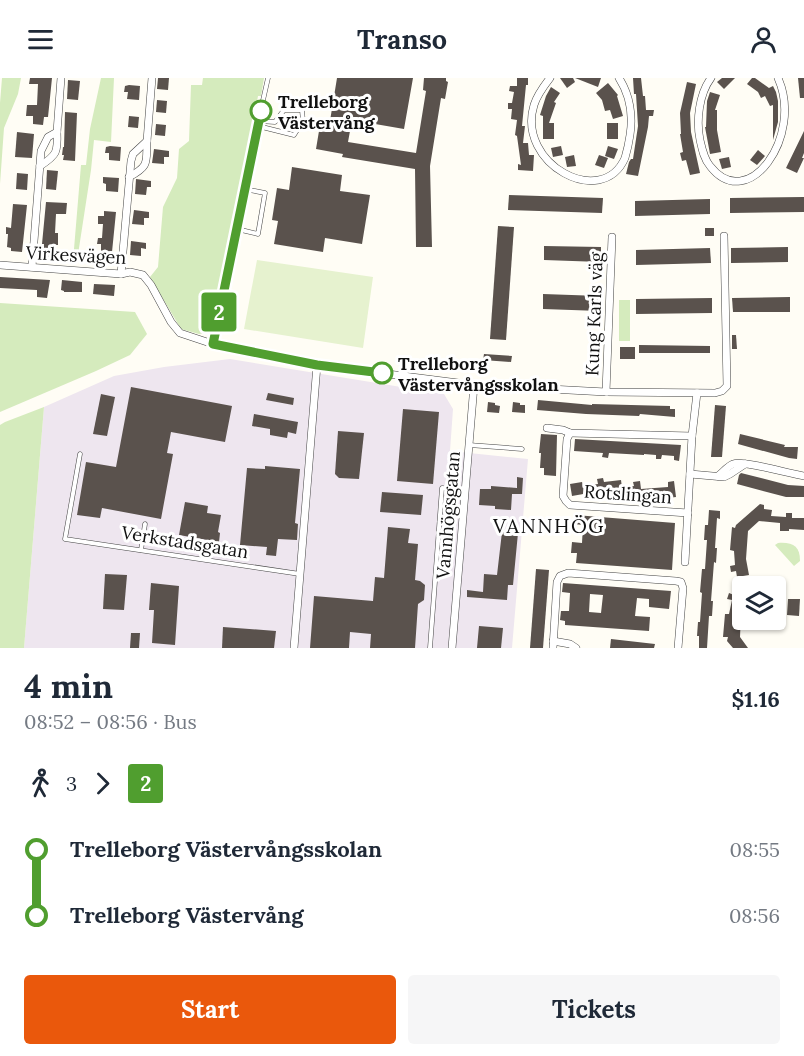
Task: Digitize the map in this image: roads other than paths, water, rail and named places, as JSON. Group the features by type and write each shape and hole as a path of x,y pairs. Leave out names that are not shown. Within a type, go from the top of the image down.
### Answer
{"street":[{"path":"40,166 56,153 57,149 62,78"},
{"path":"129,177 145,167 152,78"},
{"path":"550,78 538,94 533,108 532,129 536,145 543,157 554,168 579,179 589,180 600,180 610,175 624,158 632,121 627,94 620,78"},
{"path":"711,78 702,99 699,123 699,134 705,159 710,167 722,178 734,181 760,177 773,170"},
{"path":"778,78 789,92"},
{"path":"213,344 258,122"},
{"path":"32,267 43,145 48,137 57,132"},
{"path":"121,274 133,154 147,141"},
{"name":"Virkesvägen","path":"0,265 121,274 130,272 143,275 180,333 213,344 317,365 474,385 606,392 715,393 727,386 724,236"},
{"name":"Kung Karls väg","path":"606,392 612,237"},
{"path":"294,648 317,365"},
{"name":"Vannhögsgatan","path":"452,648 474,385"},
{"path":"685,562 692,436 697,393"},
{"path":"547,428 570,433 692,436"},
{"name":"Rotslingan","path":"570,433 567,439 563,496 570,504 688,513"},
{"path":"690,474 718,476 731,464 741,463 804,476"},
{"path":"576,648 570,644 553,645 556,582 560,576 568,573 681,582 678,648"}],"lane":[{"path":"258,122 268,78"},
{"path":"284,110 302,110 303,121 294,135 258,122 274,122 284,110"},
{"path":"236,229 258,234 265,193 244,189"},
{"path":"468,445 522,449"},
{"name":"Verkstadsgatan","path":"80,454 64,539 301,574"},
{"path":"430,648 442,488 465,490"},
{"path":"141,550 145,524"}],"place":[{"name":"Trelleborg Västervång","path":"261,111"},
{"name":"Trelleborg Västervångsskolan","path":"382,373"}],"district":[{"name":"VANNHÖG","path":"549,525"}]}
